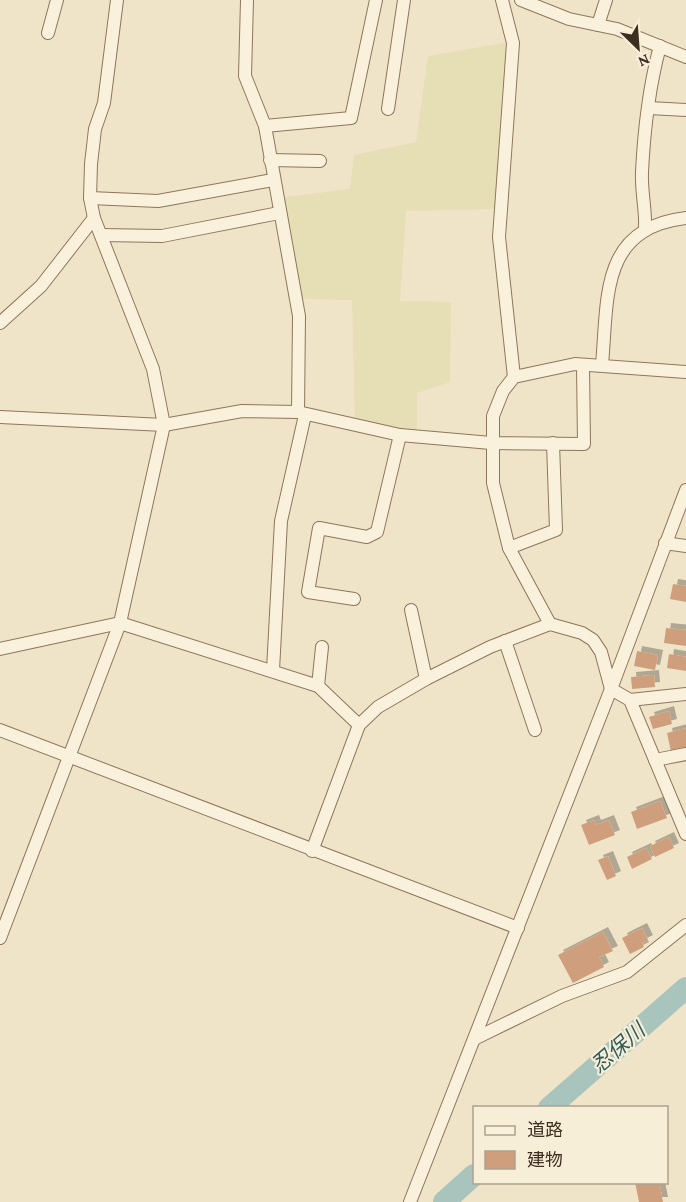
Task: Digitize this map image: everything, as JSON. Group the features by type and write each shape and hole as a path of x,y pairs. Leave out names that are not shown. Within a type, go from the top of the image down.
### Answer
{"street":[{"path":"48,33 57,0"},
{"path":"0,938 120,622 164,425 153,369 94,218 90,198 95,129 104,103 117,0"},
{"path":"247,0 244,76 265,126 298,316 301,413 281,521 273,670"},
{"path":"265,126 351,118 376,0"},
{"path":"388,109 404,0"},
{"path":"502,0 513,43 499,237 514,377"},
{"path":"521,0 569,20 598,25 686,57"},
{"path":"598,25 606,0"},
{"path":"645,228 646,206 642,193 642,172 653,74 660,46"},
{"path":"649,108 686,110"},
{"path":"270,160 320,161"},
{"path":"90,198 158,201 273,180"},
{"path":"101,235 162,236 279,213"},
{"path":"0,323 41,286 94,218"},
{"path":"602,364 612,272 617,258 645,228 662,221 686,218"},
{"path":"550,624 509,548 493,483 491,443 493,416 504,391 514,377 556,367 602,364 686,372"},
{"path":"0,417 164,425 242,411 301,413 400,435 491,443 584,444 583,365"},
{"path":"354,598 308,592 319,528 367,537 377,532 400,435"},
{"path":"509,548 556,530 553,443"},
{"path":"410,1202 476,1038 686,490"},
{"path":"665,543 686,546"},
{"path":"411,609 426,679"},
{"path":"0,649 120,622 318,686 359,725"},
{"path":"312,851 359,725 378,706 426,679 505,641 550,624 582,633 593,640 601,652 611,689 630,700 686,694"},
{"path":"505,641 536,730"},
{"path":"318,686 322,647"},
{"path":"630,700 686,834"},
{"path":"0,730 518,928"},
{"path":"655,760 686,754"},
{"path":"476,1038 562,996 627,972 686,925"}],"shaded area":[{"path":"510,42 498,209 406,211 400,301 451,302 450,382 417,393 417,436 355,424 352,300 297,299 278,198 350,189 354,155 416,142 428,56"}],"building":[{"path":"673,584 686,586 686,602 670,599"},
{"path":"666,628 686,630 686,646 664,643"},
{"path":"637,651 658,655 655,670 634,666"},
{"path":"669,654 686,657 686,671 667,668"},
{"path":"654,675 655,687 632,689 631,677"},
{"path":"669,711 672,724 653,729 649,717"},
{"path":"686,728 686,749 671,752 667,733"},
{"path":"660,801 667,818 637,829 631,812"},
{"path":"594,820 596,825 609,820 615,835 589,845 581,825"},
{"path":"669,837 674,848 655,857 650,846"},
{"path":"646,848 652,859 632,869 627,857"},
{"path":"608,856 616,876 607,880 598,860"},
{"path":"642,928 648,940 642,943 644,947 630,954 622,938"},
{"path":"603,932 613,951 599,957 604,967 573,983 558,955"},
{"path":"635,1184 659,1184 663,1202 639,1202"}],"waterway":[{"name":"忍保川","path":"551,1106 686,988"},
{"name":"忍保川","path":"444,1202 473,1176"}]}
